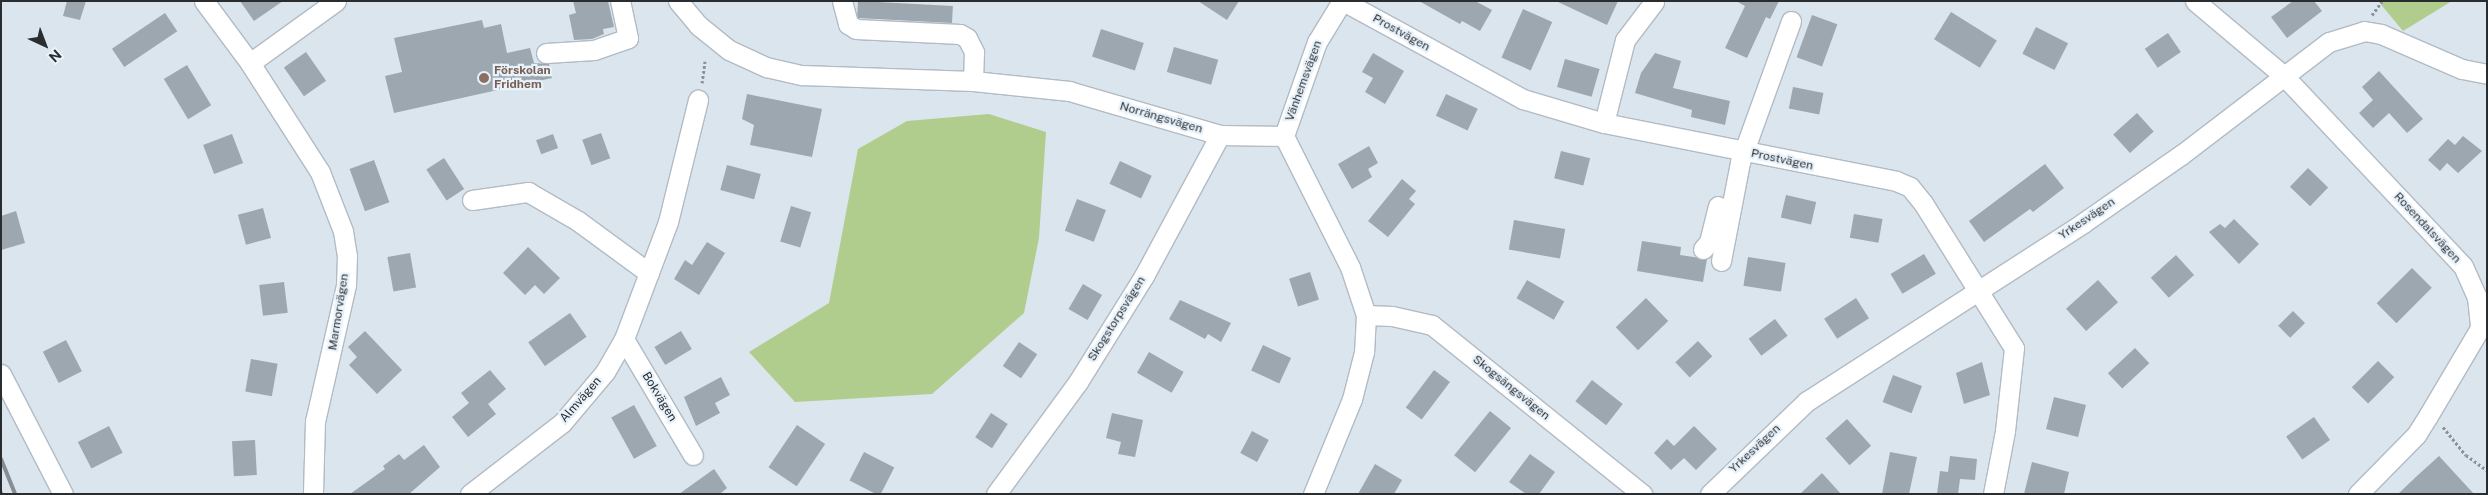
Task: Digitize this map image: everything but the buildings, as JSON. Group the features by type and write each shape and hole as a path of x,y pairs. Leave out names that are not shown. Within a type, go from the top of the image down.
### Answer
{"street":[{"name":"Marmorvägen","path":"204,1 250,63 320,172 343,231 347,256 340,321 315,421 313,494"},
{"path":"250,63 336,1"},
{"path":"546,53 594,50 628,38 620,1"},
{"name":"Norrängsvägen","path":"678,1 712,38 745,59 766,67 802,75 973,81 1070,92 1220,134 1284,136"},
{"path":"842,1 848,24 856,29 960,34 967,38 974,52 973,81"},
{"name":"Prostvägen","path":"1343,1 1523,99 1604,123 1896,181 1910,187 1923,203 2014,348 2010,403 1993,494"},
{"name":"Vänhemsvägen","path":"1284,136 1316,42 1343,1"},
{"name":"Rosendalsvägen","path":"2195,1 2283,75 2463,266 2477,297 2480,328 2428,416 2416,435 2358,494"},
{"path":"1604,123 1626,40 1654,2"},
{"path":"1703,249 1709,242 1737,150 1791,20"},
{"name":"Yrkesvägen","path":"1710,494 1806,402 1978,292 2181,155 2283,75 2329,42 2364,31 2381,34 2462,69 2487,74"},
{"name":"Almvägen","path":"470,494 562,423 605,372 624,339 668,222 698,100"},
{"name":"Skogstorpsvägen","path":"996,494 1078,382 1139,284 1220,134"},
{"path":"1284,136 1350,267 1366,315 1364,352 1352,399 1312,494"},
{"path":"1721,261 1737,150"},
{"path":"472,200 528,192 578,221 649,273"},
{"name":"Skogsängsvägen","path":"1366,315 1392,316 1432,325 1642,494"},
{"name":"Bokvägen","path":"624,339 693,455"},
{"path":"1,374 63,494"}],"path":[{"path":"2428,416 2443,426 2466,455 2487,470"}],"green space":[{"path":"2378,1 2452,1 2403,31"},
{"path":"989,114 1046,132 1039,238 1024,313 932,394 795,402 749,352 829,303 858,149 907,121"}],"railway":[{"path":"1,459 15,494"}],"place":[{"name":"Förskolan Fridhem","path":"484,78"}]}
